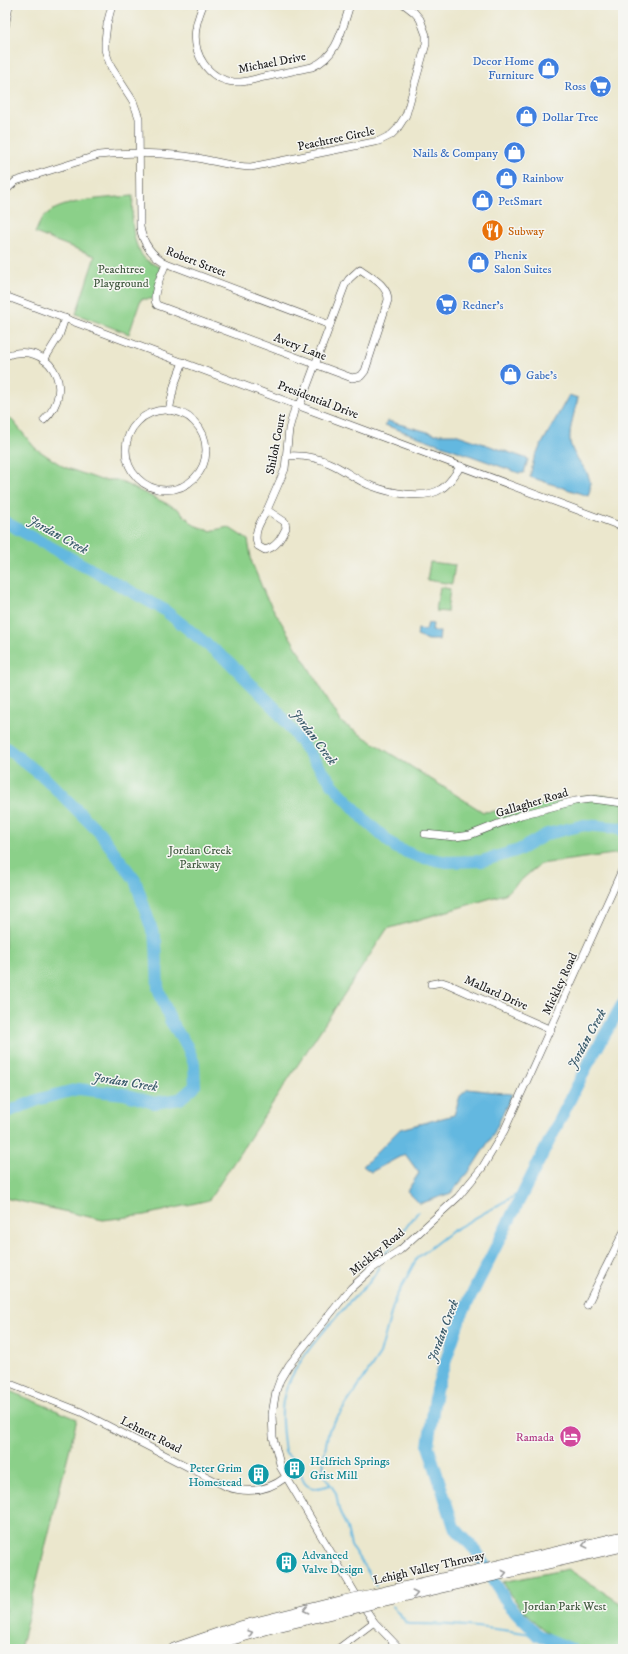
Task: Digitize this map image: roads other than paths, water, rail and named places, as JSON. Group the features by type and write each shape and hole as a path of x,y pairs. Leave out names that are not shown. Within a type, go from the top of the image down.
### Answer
{"highway":[{"name":"Lehigh Valley Thruway","path":"538,1561 623,1536"},
{"name":"Lehigh Valley Thruway","path":"174,1649 232,1630 375,1599 538,1561 623,1546"},
{"name":"Lehigh Valley Thruway","path":"199,1649 346,1605"}],"street":[{"path":"5,27 9,5"},
{"path":"112,5 104,41 105,50 111,67 136,108 140,126 140,154"},
{"name":"Michael Drive","path":"203,5 195,36 198,54 202,62 217,76 225,80 242,82 312,67 321,62 333,51 338,43 350,5"},
{"name":"Peachtree Circle","path":"5,191 16,181 87,157 111,154 186,156 242,167 251,167 358,146 384,139 397,129 406,115 426,49 426,35 423,26 414,12 405,5"},
{"name":"Robert Street","path":"140,154 141,234 152,255 166,263 330,325"},
{"name":"Avery Lane","path":"166,263 154,296 155,303 157,305 352,378 361,376 365,371 388,300 388,295 384,288 360,269"},
{"name":"Shiloh Court","path":"267,510 285,522 286,528 277,544 273,548 265,550 258,546 256,536 257,529 282,478 287,456 289,429 345,285 360,269"},
{"name":"Presidential Drive","path":"5,296 623,526"},
{"path":"44,360 59,336 65,318"},
{"path":"5,356 13,353 26,353 44,360 53,369 57,376 59,391 56,406 44,420"},
{"path":"170,411 174,386 183,362"},
{"path":"170,411 184,414 196,423 204,437 206,454 202,468 193,480 180,487 165,489 148,485 135,476 127,462 125,447 129,432 139,420 153,412 170,411"},
{"path":"287,456 319,459 372,486 421,496 429,495 443,488 461,466"},
{"name":"Gallagher Road","path":"425,834 455,837 470,835 520,815 575,801 591,799 623,803"},
{"name":"Mickley Road","path":"400,1649 374,1622 286,1477 278,1459 272,1428 273,1402 280,1380 289,1364 340,1299 373,1268 400,1250 458,1197 482,1168 504,1131 623,868"},
{"name":"Mallard Drive","path":"431,984 442,982 448,984 551,1030"},
{"path":"587,1305 623,1233"},
{"name":"Lehnert Road","path":"5,1382 81,1412 231,1488 243,1491 261,1490 270,1487 286,1477"},
{"path":"338,1649 374,1622"}],"water":[{"path":"569,395 578,398 571,425 570,441 575,456 584,468 590,480 588,496 530,477 534,458"},
{"path":"388,421 435,434 455,434 528,459 524,473 519,473 385,425"},
{"path":"428,623 433,624 432,631 440,632 439,640 428,640 417,636 418,629 426,630"},
{"path":"468,1089 512,1094 493,1135 469,1172 451,1193 419,1203 407,1191 419,1173 405,1154 371,1172 363,1166 400,1129 454,1115 460,1096"}],"waterway":[{"name":"Jordan Creek","path":"5,522 163,609 229,662 275,708 333,785 367,822 396,848 419,857 447,862 482,861 519,850 547,834 584,825 620,828 623,831"},
{"name":"Jordan Creek","path":"5,747 45,778 100,833 135,880 156,942 158,988 171,1022 187,1046 194,1063 195,1086 180,1099 154,1103 124,1094 78,1089 40,1099 5,1113"},
{"name":"Jordan Creek","path":"572,1649 538,1635 507,1603 477,1552 454,1527 428,1446 436,1390 460,1318 588,1064 623,1003"},
{"path":"377,1586 351,1546 347,1528 339,1510 336,1493 326,1478 323,1470 329,1430 380,1354 395,1299 417,1258 452,1231 525,1190"},
{"path":"382,1258 418,1212"},
{"path":"294,1460 285,1452 283,1433 282,1407 287,1388 300,1362 330,1324 370,1281 379,1266"},
{"path":"301,1472 304,1483 311,1488 320,1488 330,1485"},
{"path":"392,1606 408,1624 473,1626 538,1635"}],"place":[{"name":"Decor Home Furniture","path":"549,68"},
{"name":"Ross","path":"601,86"},
{"name":"Dollar Tree","path":"526,117"},
{"name":"Nails & Company","path":"514,153"},
{"name":"Rainbow","path":"506,178"},
{"name":"PetSmart","path":"483,201"},
{"name":"Subway","path":"492,231"},
{"name":"Phenix Salon Suites","path":"478,262"},
{"name":"Redner's","path":"447,305"},
{"name":"Gabe's","path":"510,375"},
{"name":"Ramada","path":"570,1437"},
{"name":"Helfrich Springs Grist Mill","path":"295,1468"},
{"name":"Peter Grim Homestead","path":"258,1475"},
{"name":"Advanced Valve Design","path":"286,1562"}],"park label":[{"name":"Peachtree Playground","path":"121,276"},
{"name":"Jordan Creek Parkway","path":"200,857"},
{"name":"Jordan Park West","path":"565,1606"}]}
